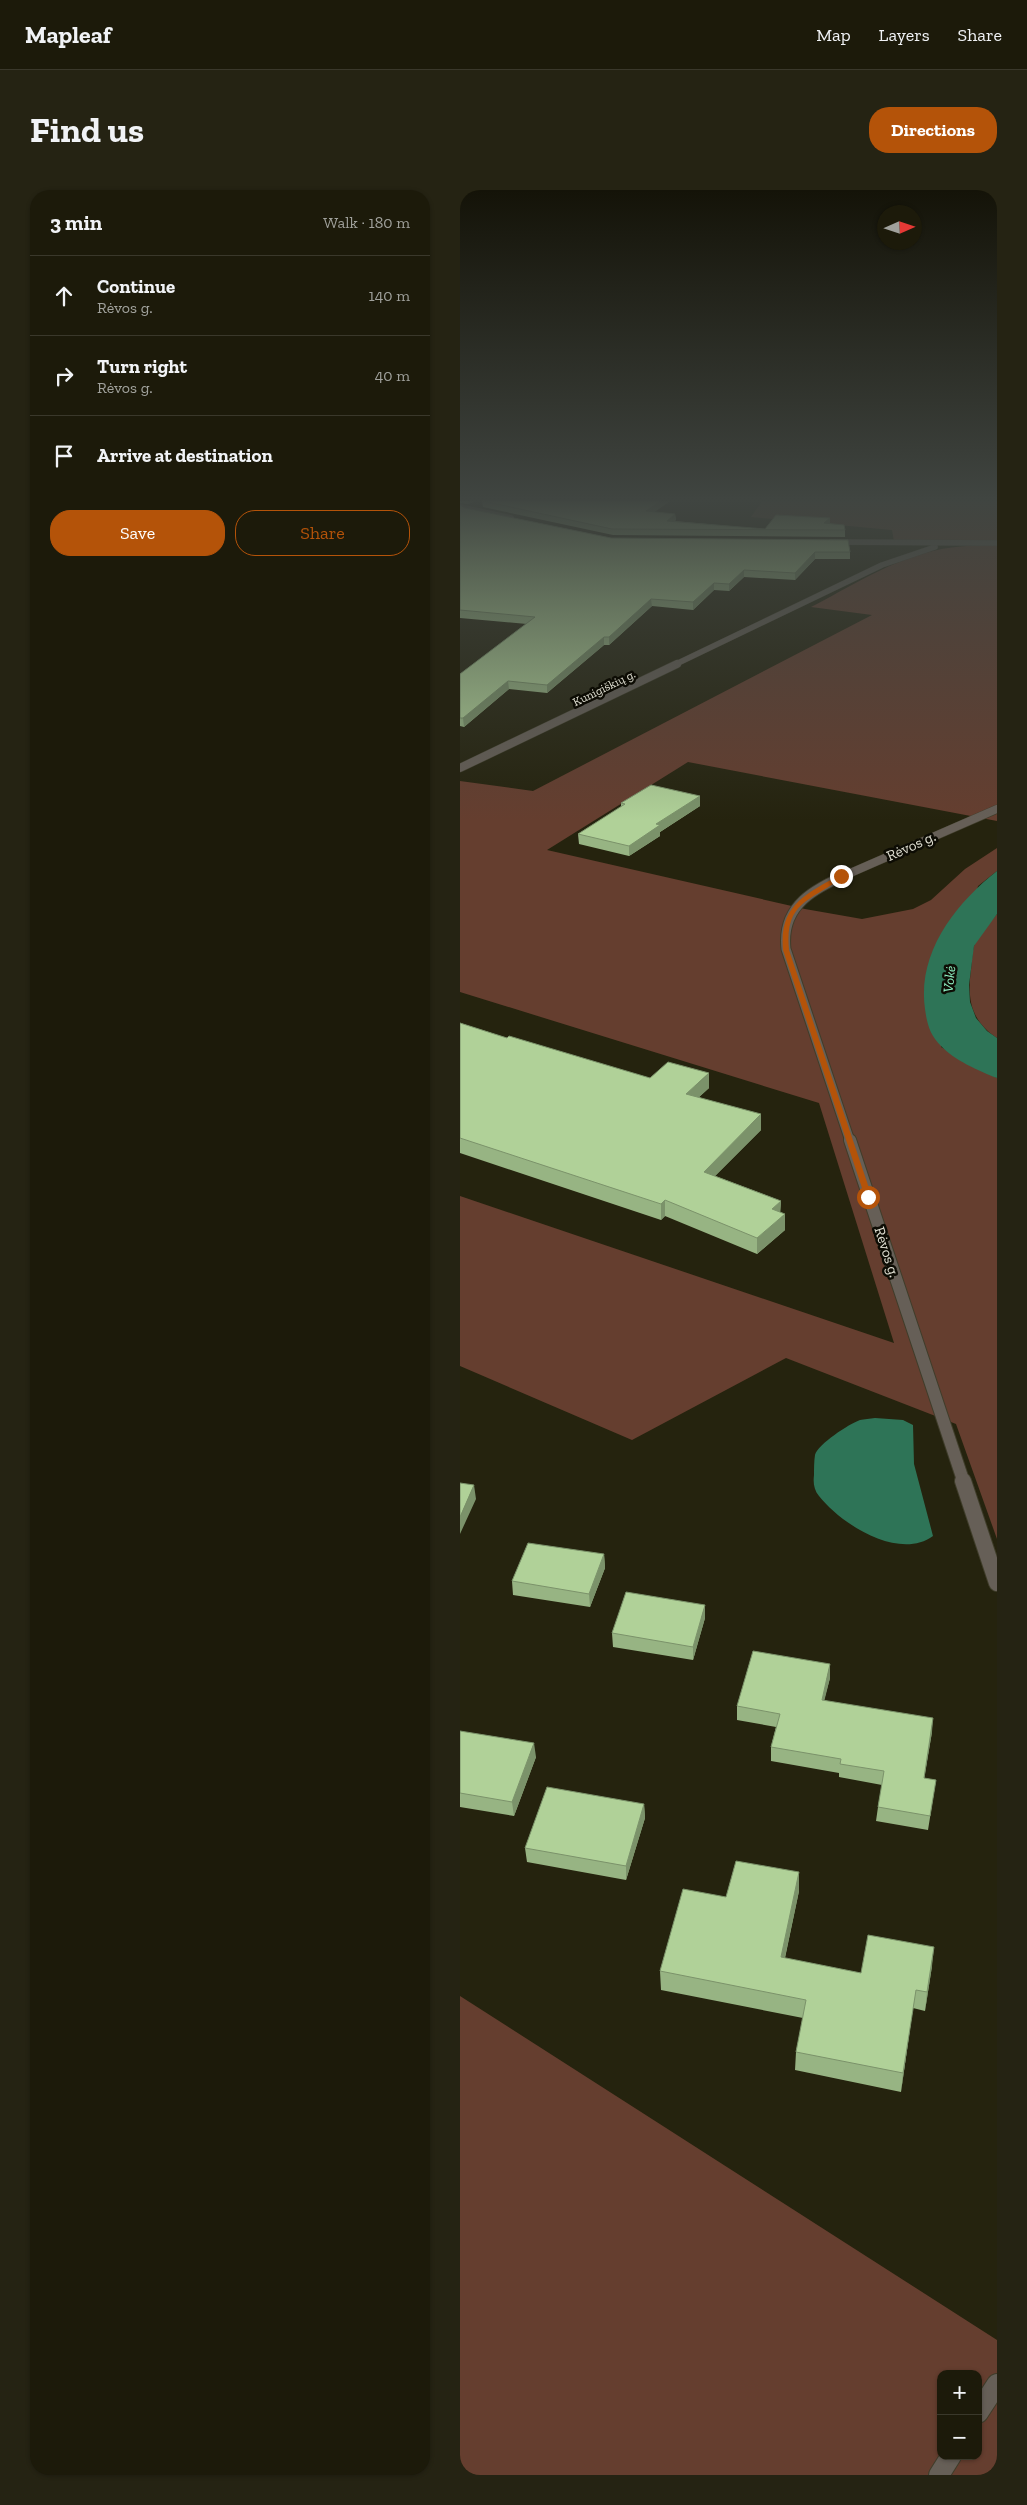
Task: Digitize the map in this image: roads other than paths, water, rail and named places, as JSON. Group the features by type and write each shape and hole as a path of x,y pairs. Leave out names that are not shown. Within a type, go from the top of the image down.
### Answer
{"street":[{"name":"Kunigiškių g.","path":"460,768 793,608"},
{"name":"Rėvos g.","path":"997,809 834,880 801,902 791,913 784,932 786,950 997,1583"},
{"path":"982,2407 997,2384"},
{"path":"939,2475 948,2460"}],"water":[{"name":"Vokė","path":"997,871 997,914 974,946 969,985 970,1002 976,1018 987,1031 997,1038 997,1078 960,1060 946,1051 937,1042 927,1020 924,988 927,968 933,949 942,931 967,899"},
{"path":"875,1418 903,1420 913,1425 914,1464 933,1536 919,1543 888,1542 856,1528 829,1507 815,1489 815,1455 822,1445 834,1435 860,1420"}]}
